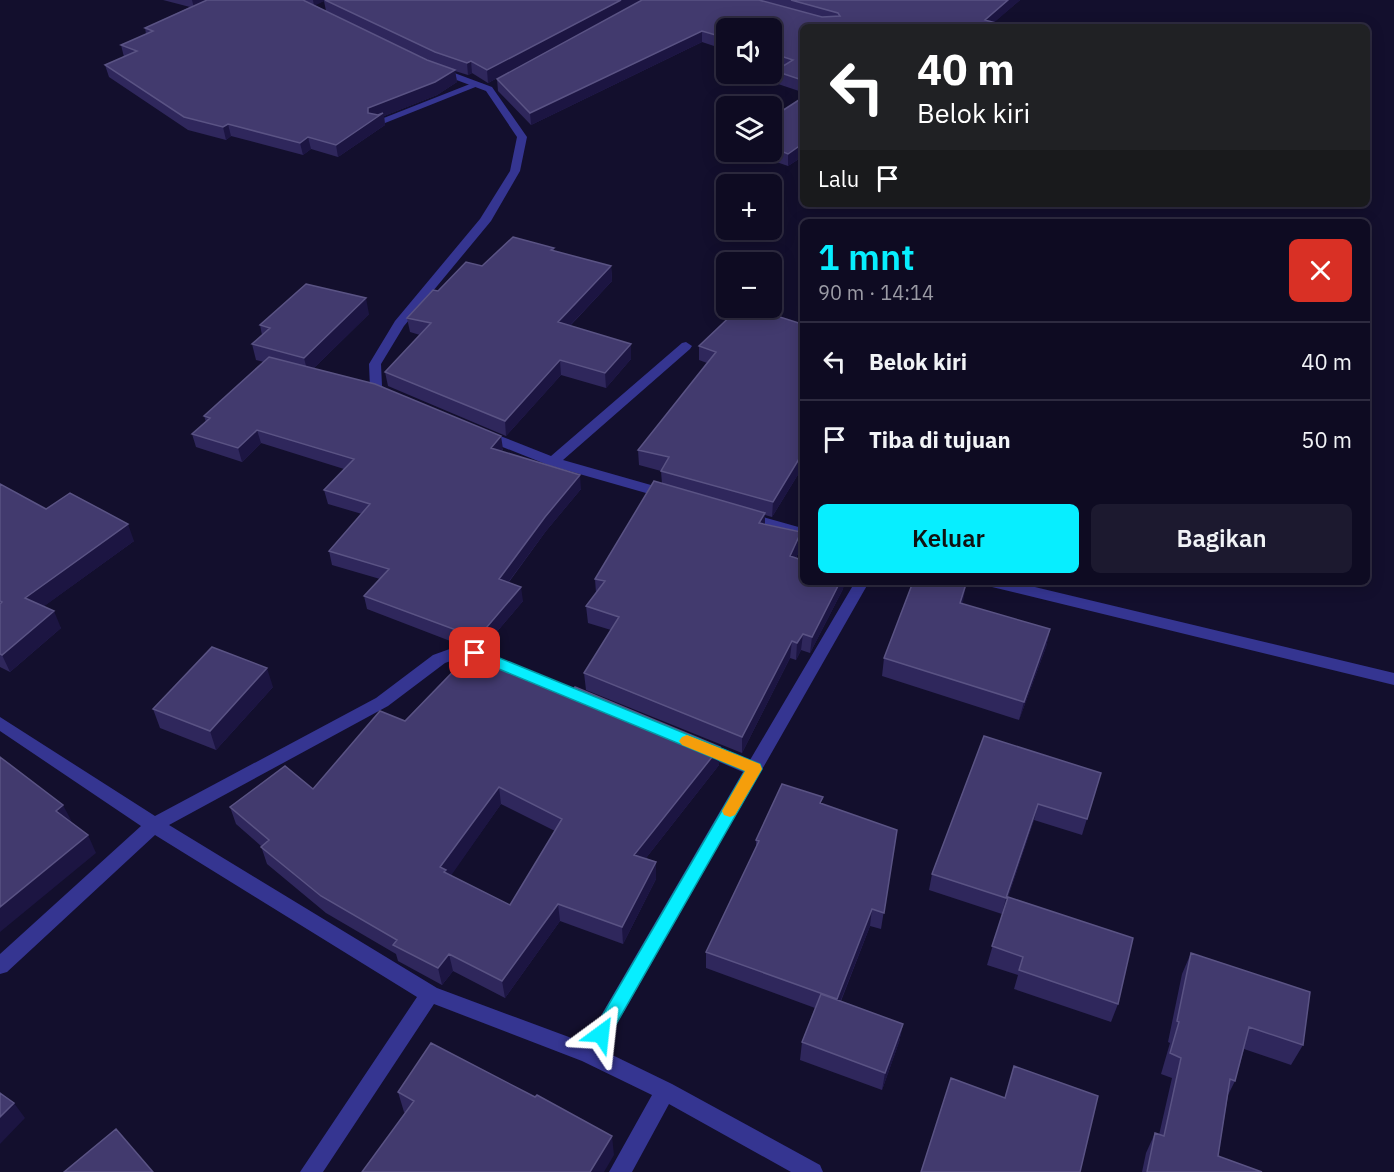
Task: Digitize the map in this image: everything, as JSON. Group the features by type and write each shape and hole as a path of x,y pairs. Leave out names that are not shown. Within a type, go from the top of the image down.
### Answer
{"street":[{"path":"408,403 376,388 375,364 399,324 485,221 515,171 522,137 489,85 433,68"},
{"path":"376,123 489,85"},
{"path":"553,462 686,346"},
{"path":"470,429 553,462 678,498"},
{"path":"735,514 800,532"},
{"path":"589,1054 860,585"},
{"path":"1004,585 1394,679"},
{"path":"0,966 154,825 382,702 439,659 458,652 475,653 507,666"},
{"path":"0,723 154,825 430,994 589,1054 664,1091 812,1172"},
{"path":"690,742 754,769"},
{"path":"312,1172 430,994"},
{"path":"620,1172 664,1091"}],"building":[{"path":"207,0 303,0 427,60 455,70 435,82 368,108 368,113 378,115 383,113 336,145 308,137 300,143 228,124 223,127 184,117 105,65 137,51 121,45 153,31 145,28"},
{"path":"325,0 621,0 487,70 471,61 467,63 435,52"},
{"path":"642,0 759,0 822,17 840,16 838,13 791,0 1008,0 985,20 999,24 800,24 800,79 782,73 782,67 793,60 782,56 782,18 716,18 716,35 702,31 530,113 497,79"},
{"path":"800,99 800,145 788,154 782,152 782,111"},
{"path":"513,237 611,266 558,322 631,344 605,373 560,360 505,421 385,372 431,323 407,318 433,290 438,291 466,262 482,266"},
{"path":"306,284 366,298 304,358 252,344 270,328 260,325"},
{"path":"728,318 782,318 800,323 800,457 773,502 661,471 669,457 638,450 716,352 699,346"},
{"path":"269,357 375,384 501,436 491,448 580,475 545,517 499,579 521,587 481,634 456,630 364,596 389,569 329,551 370,504 324,490 354,459 257,430 238,448 192,434 210,418 204,416"},
{"path":"654,481 765,513 759,523 800,532 790,556 800,559 800,585 838,585 812,637 803,634 797,643 792,641 742,737 584,673 619,617 586,606 605,581 595,579"},
{"path":"0,484 46,509 70,493 128,524 25,598 54,611 2,655 0,654 0,604 2,602 0,601"},
{"path":"912,585 966,585 960,603 1050,629 1024,702 884,658"},
{"path":"212,647 267,668 210,731 153,709"},
{"path":"476,648 572,692 575,687 720,747 634,855 656,862 622,927 558,904 502,981 449,954 438,968 393,945 397,940 321,896 261,847 269,840 230,807 285,766 313,789 380,711 405,721","holes":["499,787 562,819 510,905 444,872 446,870 440,867"]},
{"path":"984,736 1101,773 1087,819 1038,804 1006,898 932,874"},
{"path":"0,757 63,805 56,811 88,835 0,907"},
{"path":"782,784 823,797 820,803 897,830 884,913 872,909 837,999 706,952 759,841 756,840"},
{"path":"1008,897 1133,938 1118,1004 1019,970 1023,957 992,946"},
{"path":"1191,953 1310,992 1303,1045 1249,1027 1235,1081 1230,1079 1218,1156 1262,1172 1147,1172 1155,1133 1164,1136 1181,1058 1170,1053 1179,1022 1177,1021"},
{"path":"821,994 903,1024 885,1073 802,1042"},
{"path":"431,1043 535,1097 537,1095 612,1136 590,1172 362,1172 414,1101 398,1092"},
{"path":"1014,1066 1098,1096 1080,1172 921,1172 951,1078 1005,1098"},
{"path":"0,1093 14,1103 0,1117"},
{"path":"116,1129 153,1172 64,1172"}],"slow traffic":[{"path":"687,741 754,769 730,811"}],"route":[{"path":"475,653 754,769 601,1034"}]}
